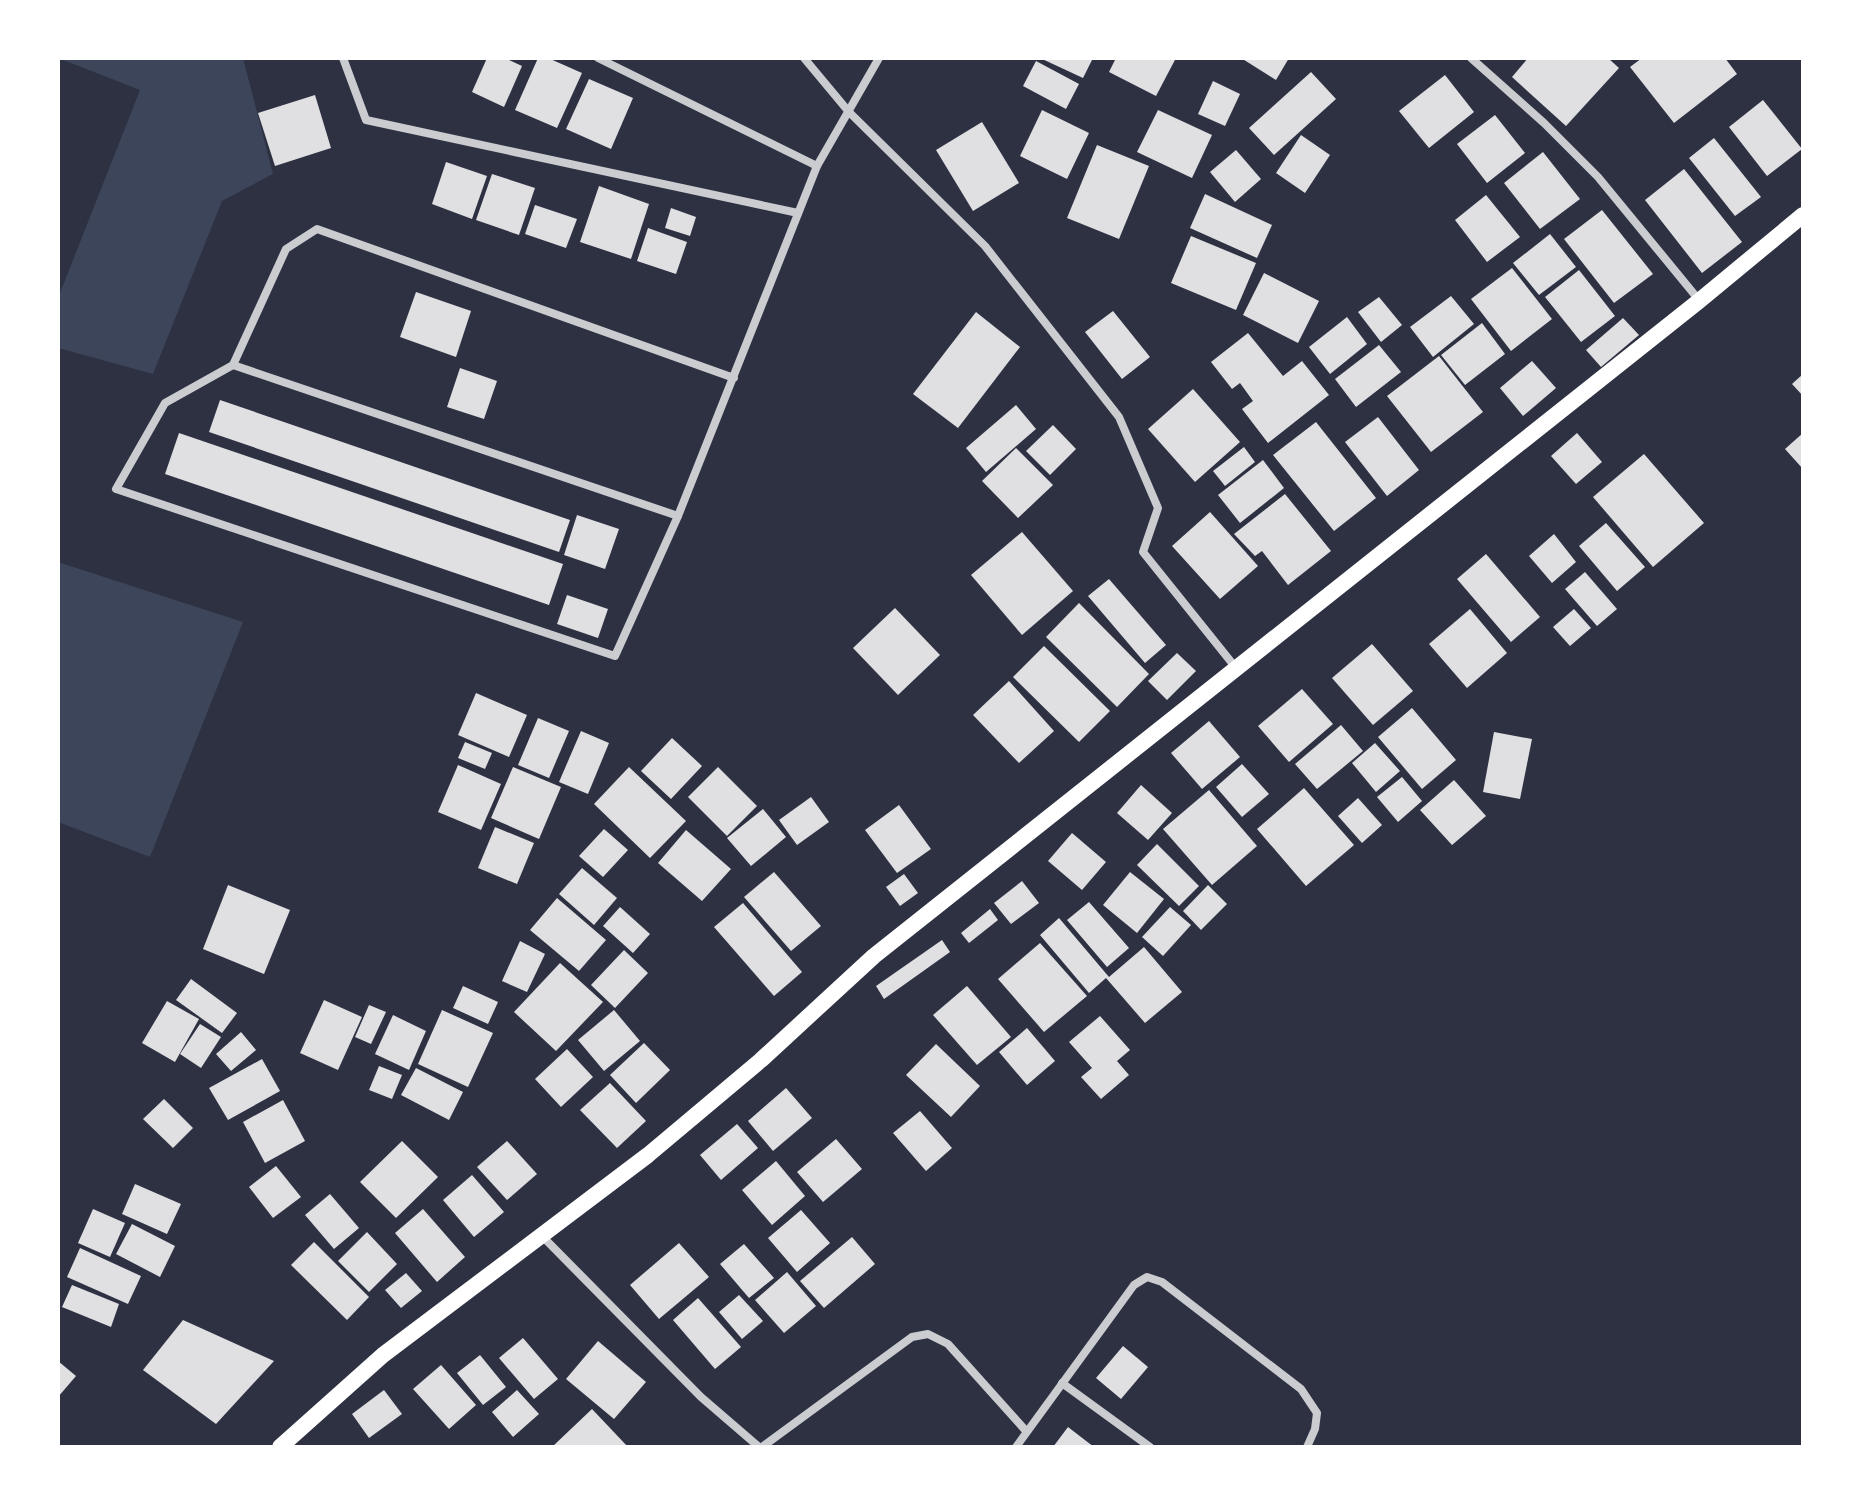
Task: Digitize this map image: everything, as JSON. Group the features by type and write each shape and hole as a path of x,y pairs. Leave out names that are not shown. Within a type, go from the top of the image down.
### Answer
{"main road":[{"path":"280,1447 383,1355 660,1146 761,1060 874,956 1803,215"}],"street":[{"path":"343,58 366,120 798,213"},
{"path":"598,58 817,166"},
{"path":"804,58 849,112 985,246 1119,417 1158,508 1143,552 1236,668"},
{"path":"734,378 317,229 286,249 233,365 165,403 116,489 615,656 678,516 734,378 817,166 879,58"},
{"path":"1471,58 1544,123 1598,177 1699,301"},
{"path":"233,365 678,516"},
{"path":"543,1237 701,1397 760,1447 912,1337 928,1334 948,1344 1026,1431"},
{"path":"1016,1447 1134,1285 1147,1277 1162,1282 1301,1389 1317,1413 1315,1429 1307,1447"},
{"path":"1062,1383 1150,1447"}],"shaded area":[{"path":"58,58 243,58 273,174 222,201 153,374 58,348 58,298 140,90"},
{"path":"58,562 243,622 150,857 58,822"}],"building":[{"path":"487,58 505,58 522,66 504,107 472,92"},
{"path":"538,58 548,58 582,73 557,128 515,110"},
{"path":"1040,58 1093,58 1083,78"},
{"path":"1116,58 1176,58 1156,96 1109,72"},
{"path":"1241,58 1289,58 1276,80"},
{"path":"1528,58 1608,58 1619,68 1566,126 1512,77"},
{"path":"1642,58 1725,58 1737,74 1674,123 1630,67"},
{"path":"1036,61 1079,84 1066,109 1023,86"},
{"path":"1311,72 1336,99 1274,155 1249,128"},
{"path":"1445,75 1474,112 1429,148 1399,111"},
{"path":"589,79 633,98 611,149 566,129"},
{"path":"1213,81 1240,94 1225,126 1198,114"},
{"path":"315,95 331,148 275,166 258,113"},
{"path":"1763,100 1802,149 1767,176 1729,127"},
{"path":"1042,110 1089,133 1067,179 1020,156"},
{"path":"1158,110 1212,135 1192,178 1137,152"},
{"path":"1495,115 1525,153 1487,183 1457,144"},
{"path":"982,122 1019,183 973,211 936,150"},
{"path":"1301,135 1330,155 1305,193 1276,173"},
{"path":"1714,138 1761,197 1735,216 1689,158"},
{"path":"1097,145 1149,166 1119,239 1067,218"},
{"path":"1236,150 1261,179 1235,202 1210,172"},
{"path":"1543,152 1580,199 1540,229 1504,183"},
{"path":"446,162 487,176 472,219 432,204"},
{"path":"1684,169 1742,242 1702,273 1645,200"},
{"path":"492,174 535,188 519,235 476,220"},
{"path":"599,186 649,204 631,259 580,242"},
{"path":"1205,194 1272,225 1257,258 1190,228"},
{"path":"1486,195 1520,237 1487,262 1455,220"},
{"path":"535,205 577,219 566,248 525,234"},
{"path":"671,208 696,217 690,236 665,228"},
{"path":"1602,210 1653,274 1614,303 1564,239"},
{"path":"648,228 687,242 676,274 637,261"},
{"path":"1550,234 1576,267 1539,295 1513,263"},
{"path":"1191,236 1256,263 1236,310 1171,283"},
{"path":"1512,268 1552,319 1511,351 1471,299"},
{"path":"1579,270 1615,316 1581,342 1545,297"},
{"path":"1264,273 1319,301 1298,343 1243,315"},
{"path":"416,292 471,311 456,357 400,337"},
{"path":"1451,296 1474,324 1433,357 1410,327"},
{"path":"1379,297 1402,325 1381,342 1358,312"},
{"path":"1113,311 1150,357 1122,379 1085,332"},
{"path":"976,312 1020,347 958,428 913,394"},
{"path":"1347,317 1367,344 1330,374 1309,347"},
{"path":"1623,318 1639,335 1601,367 1586,350"},
{"path":"1482,323 1505,354 1465,385 1441,355"},
{"path":"1248,333 1283,376 1302,361 1329,395 1268,443 1242,409 1253,401 1240,383 1232,389 1211,362"},
{"path":"1379,345 1401,372 1356,407 1335,379"},
{"path":"1439,356 1483,412 1431,452 1387,396"},
{"path":"1532,361 1556,388 1523,416 1500,388"},
{"path":"460,368 497,381 484,419 447,407"},
{"path":"1803,374 1803,396 1792,384"},
{"path":"1193,389 1240,442 1195,482 1148,429"},
{"path":"220,400 570,520 559,552 209,432"},
{"path":"1016,405 1036,429 986,472 966,448"},
{"path":"1378,417 1419,470 1387,496 1345,442"},
{"path":"1316,422 1376,498 1334,531 1273,455"},
{"path":"1053,425 1076,449 1050,475 1026,451"},
{"path":"179,433 563,564 549,605 165,474"},
{"path":"1577,433 1602,462 1576,484 1551,456"},
{"path":"1803,433 1803,469 1785,449"},
{"path":"1244,447 1255,462 1225,486 1213,471"},
{"path":"1016,448 1053,485 1018,518 982,481"},
{"path":"1644,454 1704,523 1653,567 1593,497"},
{"path":"1263,460 1284,488 1240,523 1218,495"},
{"path":"1285,494 1331,551 1288,585 1262,551 1255,556 1234,534"},
{"path":"1210,512 1258,566 1220,599 1172,546"},
{"path":"577,515 619,529 605,569 564,555"},
{"path":"1606,523 1645,567 1617,591 1579,546"},
{"path":"1022,532 1073,591 1022,635 971,575"},
{"path":"1554,534 1576,562 1552,583 1529,556"},
{"path":"1486,554 1540,617 1511,642 1457,579"},
{"path":"1585,572 1617,609 1597,626 1565,589"},
{"path":"1109,579 1166,645 1145,663 1088,596"},
{"path":"567,595 608,609 598,638 557,624"},
{"path":"1079,603 1149,674 1117,707 1046,637"},
{"path":"895,608 940,655 898,695 853,648"},
{"path":"1470,609 1507,653 1467,688 1429,644"},
{"path":"1574,609 1591,628 1570,646 1553,627"},
{"path":"1372,644 1413,691 1373,725 1332,678"},
{"path":"1044,646 1110,711 1079,742 1013,677"},
{"path":"1177,653 1196,671 1167,700 1148,681"},
{"path":"1009,681 1054,731 1019,763 973,715"},
{"path":"1302,689 1333,724 1289,762 1258,726"},
{"path":"476,693 527,715 509,757 458,735"},
{"path":"1412,708 1456,760 1422,789 1378,737"},
{"path":"538,718 569,731 549,778 518,765"},
{"path":"1209,721 1240,757 1202,789 1171,753"},
{"path":"1341,725 1363,751 1317,789 1295,764"},
{"path":"581,731 609,743 588,794 559,782"},
{"path":"1494,732 1532,739 1520,799 1483,792"},
{"path":"672,738 702,766 671,799 641,771"},
{"path":"465,742 492,753 485,769 458,758"},
{"path":"1375,743 1400,771 1376,792 1352,763"},
{"path":"1242,764 1269,794 1242,817 1216,787"},
{"path":"458,765 501,784 481,830 438,812"},
{"path":"513,767 561,787 539,839 491,818"},
{"path":"629,767 686,821 650,858 594,804"},
{"path":"718,767 757,806 727,836 688,797"},
{"path":"1402,777 1422,801 1398,822 1377,797"},
{"path":"1454,780 1486,816 1452,845 1420,810"},
{"path":"1141,785 1172,813 1148,840 1117,813"},
{"path":"1304,788 1354,845 1306,886 1257,829"},
{"path":"1209,790 1257,846 1212,885 1163,829"},
{"path":"811,797 829,822 797,845 779,820"},
{"path":"1358,798 1382,825 1362,843 1338,816"},
{"path":"899,805 931,849 897,873 865,830"},
{"path":"763,809 786,837 751,866 727,838"},
{"path":"495,827 534,843 517,884 478,868"},
{"path":"604,829 628,850 603,877 579,856"},
{"path":"686,830 731,869 702,901 658,863"},
{"path":"1072,833 1106,862 1082,890 1048,861"},
{"path":"1157,844 1199,886 1179,906 1137,865"},
{"path":"582,868 617,898 594,925 559,894"},
{"path":"774,872 821,926 791,951 744,897"},
{"path":"1130,872 1164,899 1137,933 1103,905"},
{"path":"904,874 918,893 900,906 886,887"},
{"path":"1022,881 1039,903 1011,924 994,903"},
{"path":"228,885 290,910 264,974 203,949"},
{"path":"1208,885 1227,904 1201,930 1183,911"},
{"path":"557,898 606,940 579,971 530,930"},
{"path":"1089,902 1129,948 1107,967 1067,920"},
{"path":"743,903 802,972 774,996 714,927"},
{"path":"620,907 650,934 633,953 603,926"},
{"path":"1170,907 1191,925 1163,956 1142,937"},
{"path":"990,909 998,920 969,943 961,933"},
{"path":"1059,918 1109,977 1144,947 1182,992 1145,1023 1106,978 1089,993 1040,935"},
{"path":"942,940 950,952 884,999 876,986"},
{"path":"520,941 545,954 527,992 502,981"},
{"path":"1040,943 1087,996 1044,1032 998,979"},
{"path":"624,950 648,973 615,1008 591,985"},
{"path":"560,963 603,1002 556,1051 514,1012"},
{"path":"191,979 237,1013 222,1033 176,1000"},
{"path":"463,986 498,1002 488,1024 453,1008"},
{"path":"967,986 1011,1037 977,1065 933,1015"},
{"path":"324,1000 362,1017 338,1070 300,1053"},
{"path":"167,1001 199,1019 175,1062 142,1043"},
{"path":"369,1005 386,1012 371,1044 355,1037"},
{"path":"442,1010 493,1033 468,1087 418,1064"},
{"path":"614,1010 640,1041 604,1071 578,1040"},
{"path":"393,1015 426,1031 409,1070 375,1054"},
{"path":"1100,1016 1130,1050 1117,1061 1129,1075 1101,1099 1081,1077 1092,1068 1069,1042"},
{"path":"200,1024 221,1037 201,1068 180,1054"},
{"path":"1027,1028 1055,1061 1027,1085 999,1052"},
{"path":"241,1032 256,1050 231,1071 216,1054"},
{"path":"644,1043 670,1070 636,1103 610,1075"},
{"path":"936,1044 980,1086 951,1117 906,1075"},
{"path":"567,1049 593,1077 561,1107 535,1079"},
{"path":"262,1059 280,1091 228,1120 209,1088"},
{"path":"379,1066 402,1075 392,1099 369,1090"},
{"path":"416,1068 463,1092 449,1120 401,1095"},
{"path":"610,1083 646,1121 617,1148 580,1110"},
{"path":"786,1088 812,1118 773,1151 748,1121"},
{"path":"164,1099 193,1128 173,1148 143,1119"},
{"path":"283,1100 305,1141 265,1163 243,1122"},
{"path":"920,1111 952,1148 926,1171 893,1133"},
{"path":"737,1124 758,1148 721,1180 700,1155"},
{"path":"836,1139 862,1169 823,1202 797,1172"},
{"path":"402,1141 438,1177 396,1218 360,1182"},
{"path":"507,1141 537,1174 507,1200 477,1167"},
{"path":"776,1161 805,1196 772,1225 742,1190"},
{"path":"276,1166 301,1197 273,1218 249,1187"},
{"path":"472,1175 504,1212 474,1237 443,1200"},
{"path":"135,1184 181,1204 167,1234 122,1214"},
{"path":"330,1194 359,1228 334,1249 305,1215"},
{"path":"93,1209 125,1223 110,1257 78,1243"},
{"path":"423,1209 465,1257 437,1282 395,1233"},
{"path":"801,1210 830,1243 797,1272 768,1238"},
{"path":"132,1224 175,1246 160,1277 116,1254"},
{"path":"367,1232 397,1264 369,1292 338,1261"},
{"path":"852,1237 875,1264 824,1308 800,1281"},
{"path":"314,1242 369,1297 347,1320 291,1265"},
{"path":"679,1243 709,1277 659,1319 630,1285"},
{"path":"744,1244 774,1278 749,1298 720,1264"},
{"path":"80,1248 141,1276 128,1304 67,1277"},
{"path":"787,1272 816,1306 784,1333 755,1300"},
{"path":"406,1273 422,1291 401,1308 385,1290"},
{"path":"72,1285 119,1304 111,1327 62,1307"},
{"path":"739,1295 763,1321 742,1339 719,1312"},
{"path":"698,1298 741,1347 715,1369 673,1320"},
{"path":"183,1320 274,1361 216,1424 143,1370"},
{"path":"523,1338 558,1379 534,1399 499,1358"},
{"path":"598,1341 646,1382 614,1419 566,1379"},
{"path":"1123,1346 1148,1367 1121,1399 1096,1378"},
{"path":"480,1355 506,1387 483,1405 457,1373"},
{"path":"58,1361 76,1376 58,1397"},
{"path":"441,1365 476,1405 449,1429 413,1389"},
{"path":"384,1390 402,1414 369,1438 352,1414"},
{"path":"517,1390 539,1414 513,1437 492,1412"},
{"path":"592,1409 628,1447 552,1447"},
{"path":"1068,1427 1094,1447 1053,1447"}]}
